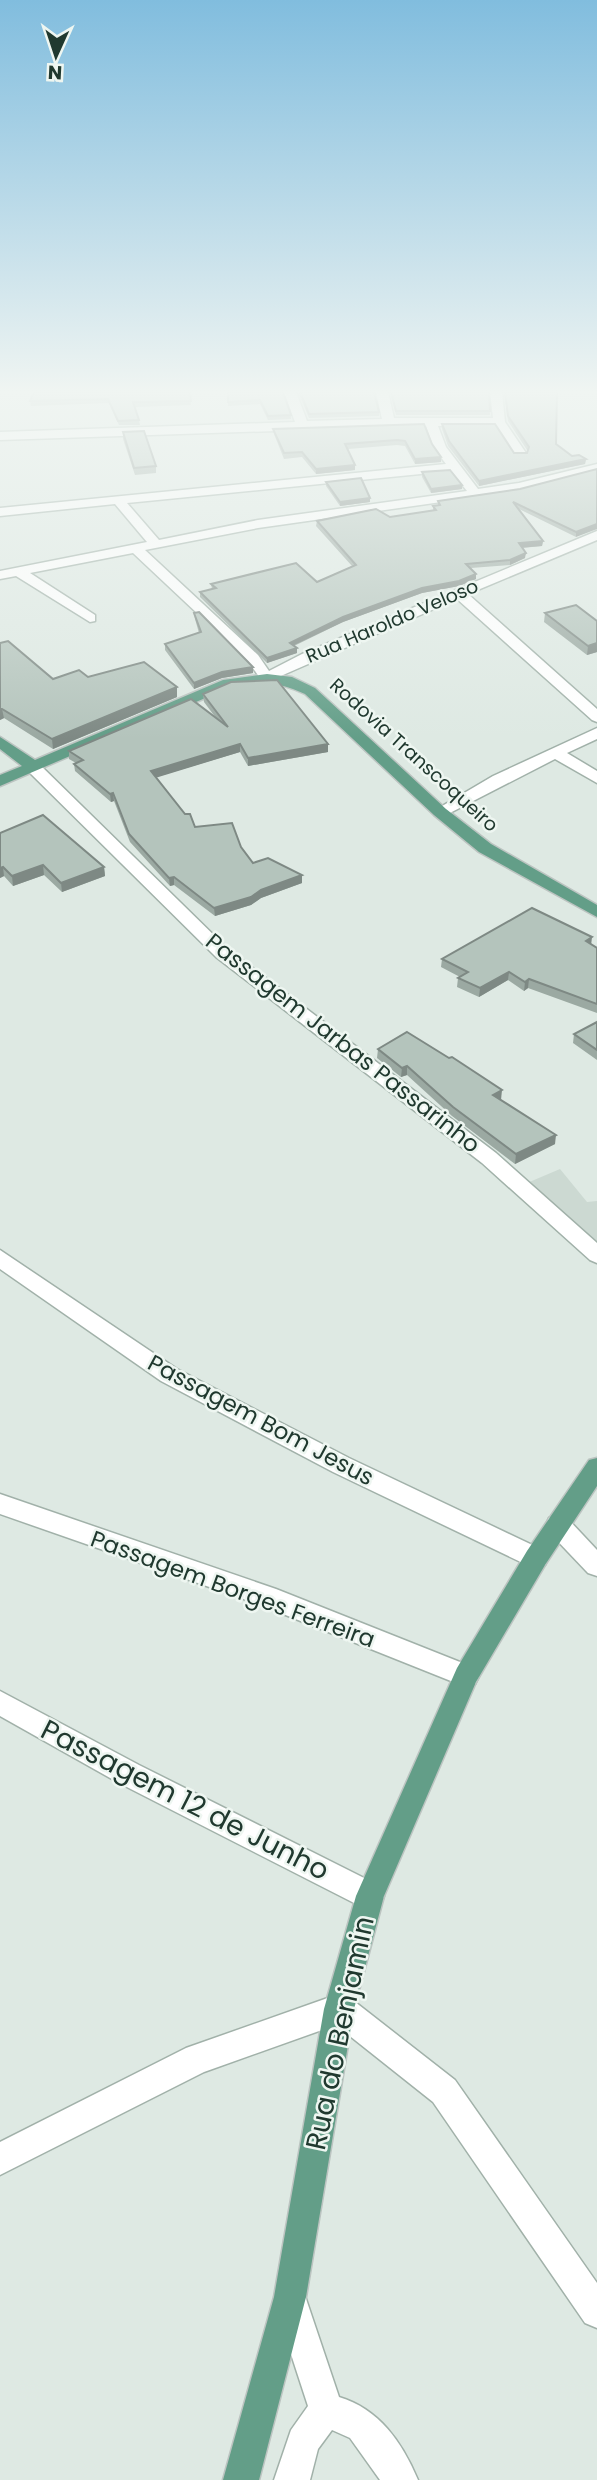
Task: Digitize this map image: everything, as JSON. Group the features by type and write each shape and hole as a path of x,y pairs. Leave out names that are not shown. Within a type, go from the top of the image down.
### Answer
{"main road":[{"name":"Rodovia Transcoqueiro","path":"0,781 206,691 247,679 287,680 310,691 440,812 485,848 597,912"},
{"name":"Passagem Jarbas Passarinho","path":"0,742 32,766"},
{"name":"Rua do Benjamin","path":"241,2480 290,2297 339,2009 370,1896 466,1676 536,1558 597,1467"}],"street":[{"path":"0,512 38,508"},
{"path":"125,508 155,543"},
{"path":"0,575 258,524 372,508"},
{"name":"Rua Haroldo Veloso","path":"267,678 307,657 597,536"},
{"path":"134,547 253,658 267,678"},
{"path":"17,571 90,618"},
{"path":"459,593 597,717"},
{"path":"440,812 597,733"},
{"path":"555,752 597,778"},
{"name":"Passagem Jarbas Passarinho","path":"32,766 222,953 489,1158 597,1255"},
{"name":"Passagem Bom Jesus","path":"0,1258 169,1375 341,1465 536,1558"},
{"name":"Passagem Borges Ferreira","path":"0,1504 267,1596 466,1676"},
{"path":"558,1525 597,1566"},
{"name":"Passagem 12 de Junho","path":"0,1703 129,1774 370,1896"},
{"path":"0,2159 197,2059 339,2009 444,2091 597,2311"},
{"path":"290,2297 327,2412"},
{"path":"292,2480 302,2439 312,2423 327,2412 346,2413 368,2430 400,2480"}],"shaded area":[{"path":"560,1169 587,1202 597,1201 597,1243 520,1186"}],"building":[{"path":"434,508 517,508 543,541 519,543 526,553 510,560 466,564 476,574 459,581 422,588 343,617 290,643 297,648 267,658 200,592 216,588 211,584 296,563 317,582 356,565 317,521 376,509 390,517 436,510"},
{"path":"525,508 597,508 597,524 576,532"},
{"path":"576,605 597,621 597,643 588,646 545,613"},
{"path":"199,612 253,667 222,672 194,683 165,644 201,632 194,613"},
{"path":"8,641 53,679 79,670 88,677 144,662 177,687 52,739 0,709 0,643"},
{"path":"277,680 328,744 248,758 240,744 151,771 185,814 190,814 195,827 232,823 241,847 253,863 268,858 302,875 261,890 251,897 214,908 174,877 169,878 129,834 113,793 110,794 74,764 83,760 69,751 191,699 228,727 203,694 231,682"},
{"path":"43,815 104,867 61,883 43,865 12,876 3,867 0,868 0,833"},
{"path":"532,908 592,937 586,941 597,948 597,1004 529,979 525,982 509,972 480,988 458,978 468,972 442,959"},
{"path":"597,1022 597,1050 574,1034"},
{"path":"407,1032 449,1058 452,1057 502,1090 493,1095 556,1135 516,1154 453,1107 407,1066 402,1068 378,1049"}]}
